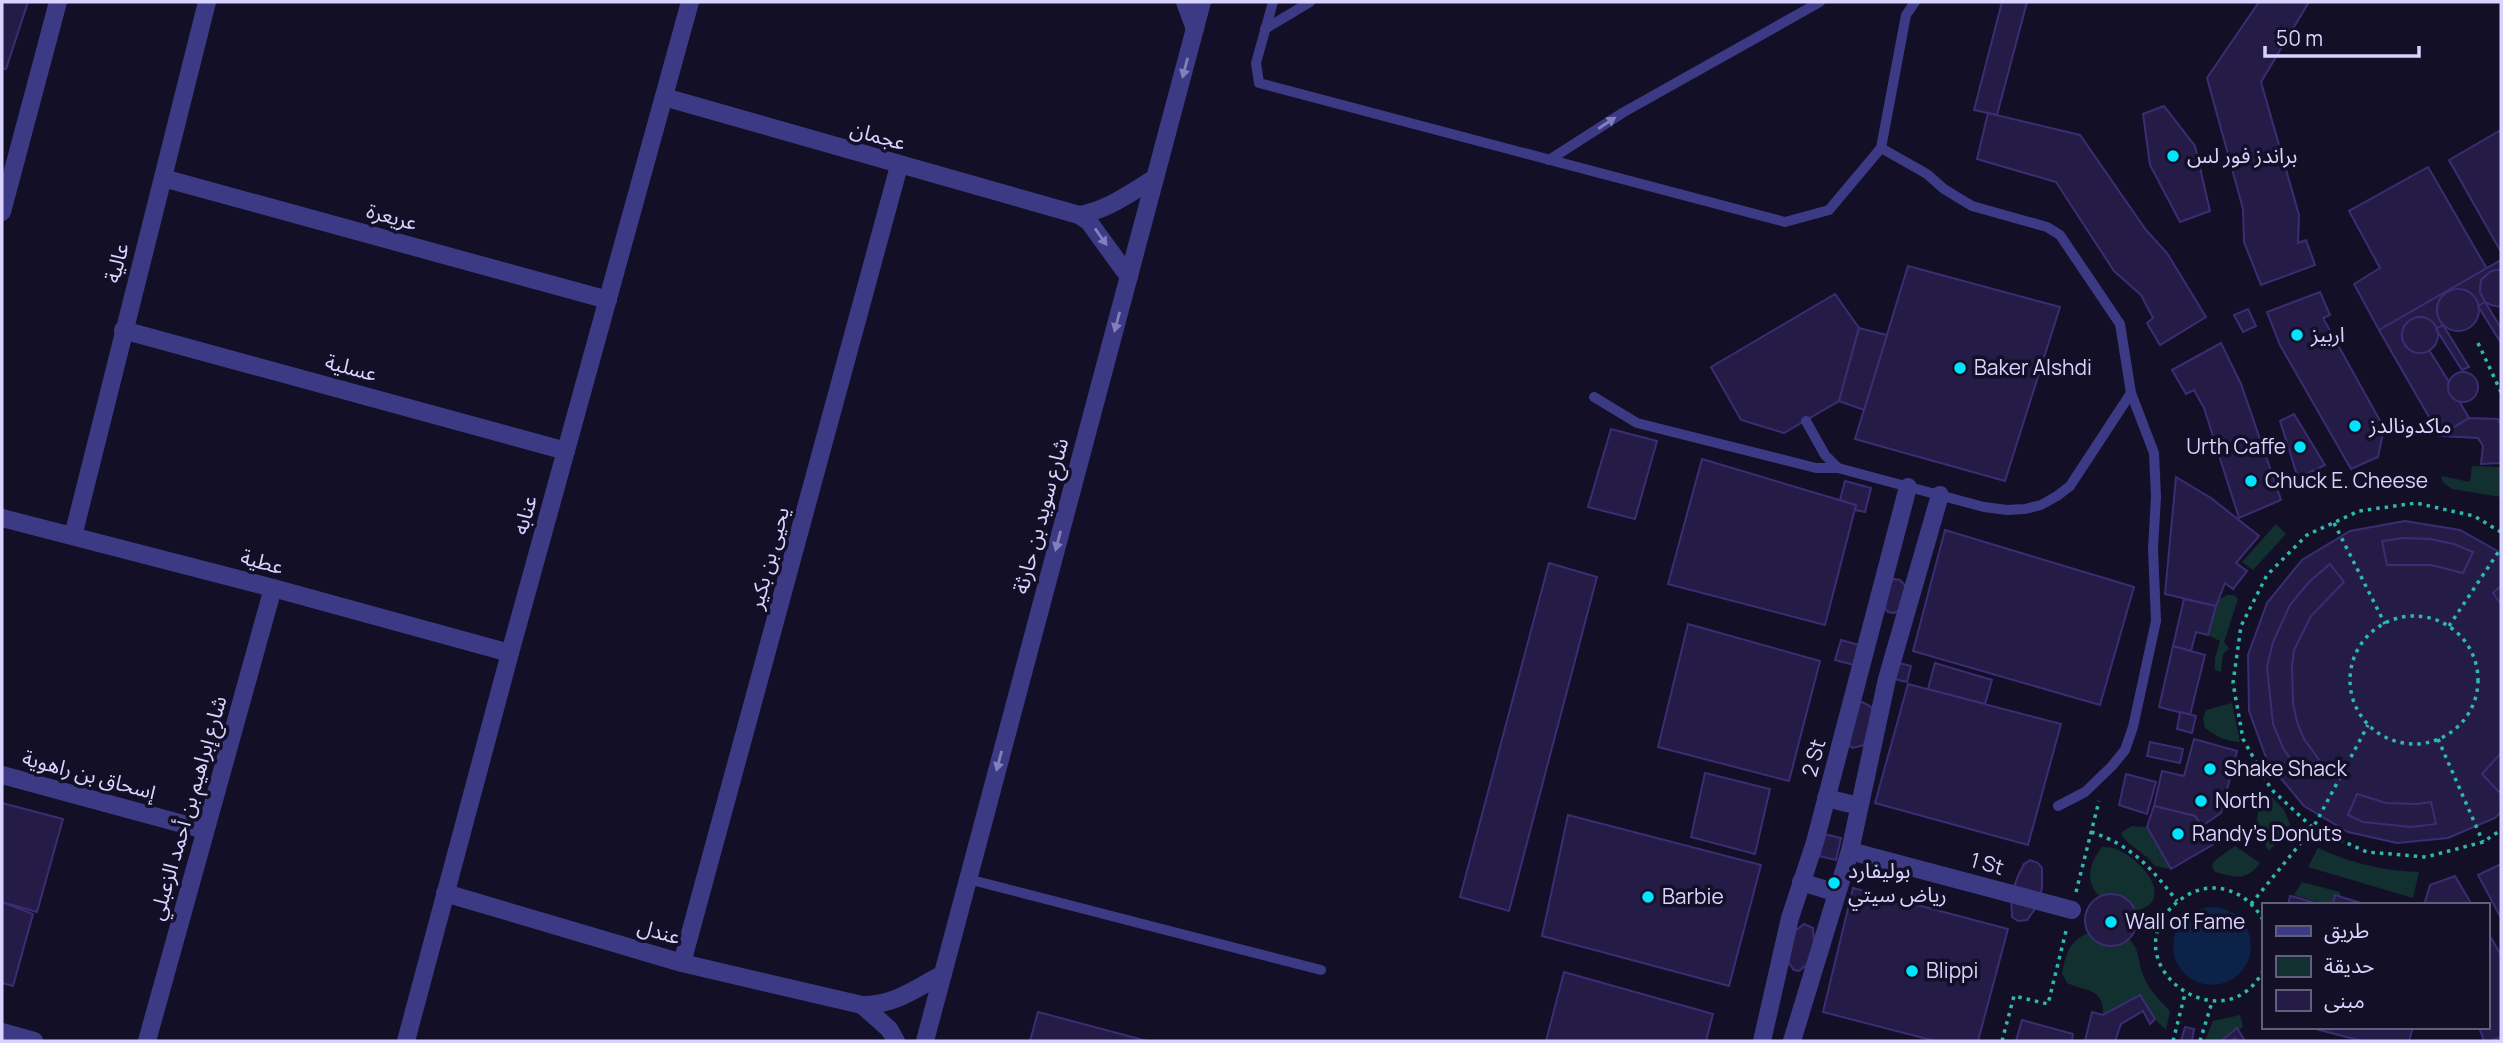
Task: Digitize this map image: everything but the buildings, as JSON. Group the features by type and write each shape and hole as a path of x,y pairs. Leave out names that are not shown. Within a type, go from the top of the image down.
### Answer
{"street":[{"path":"2,212 58,2"},
{"name":"عالية","path":"73,536 207,2"},
{"name":"عنابه","path":"406,1041 690,2"},
{"path":"1185,2 1195,29"},
{"name":"شارع سويد بن حارثة","path":"925,1041 1202,2"},
{"name":"عجمان","path":"664,97 1079,215"},
{"name":"يحيى بن بكير","path":"682,963 899,166"},
{"name":"عريعرة","path":"163,178 608,300"},
{"path":"1079,215 1096,212 1111,205 1155,178"},
{"path":"1079,215 1090,222 1129,277"},
{"name":"عسلية","path":"123,330 566,451"},
{"name":"2 St","path":"1764,1035 1790,918 1826,798 1908,487"},
{"path":"1764,1035 1793,1038 1850,851 1890,667 1940,495"},
{"name":"عطية","path":"2,518 510,653"},
{"name":"شارع إبراهيم بن أحمد الزعبلي","path":"147,1041 273,588"},
{"path":"1863,660 1890,667"},
{"name":"إسحاق بن راهوية","path":"2,775 205,830"},
{"path":"1826,798 1859,806"},
{"name":"1 St","path":"1850,851 2072,910"},
{"path":"1801,882 1837,893"},
{"name":"عندل","path":"445,893 682,963 862,1005 881,1005 896,1000 943,974"},
{"name":"عندل","path":"862,1005 889,1029 896,1041"},
{"path":"2,1032 34,1041"}],"lane":[{"path":"1273,2 1255,63 1259,83 1785,222 1829,210 1881,148 1906,15 1915,2"},
{"path":"1265,29 1310,2"},
{"path":"1549,160 1624,112 1820,2"},
{"path":"1881,148 1927,174 1944,189 1972,206 2046,227 2060,234 2120,324 2132,393 2154,453 2156,497 2153,549 2156,621 2133,727 2125,750 2085,792 2058,806"},
{"path":"1594,397 1637,423 1666,432 1816,468 1838,468 2007,510 2041,505 2070,486 2132,393"},
{"path":"1806,421 1825,455 1838,468"},
{"path":"968,879 1321,970"}],"path":[{"path":"2478,343 2501,391"},
{"path":"2501,532 2474,516 2416,503 2359,511 2307,535 2267,575 2241,626 2233,683 2243,739 2271,789 2313,828 2367,852 2426,857 2483,842 2501,830"},
{"path":"2334,523 2385,624"},
{"path":"2449,626 2501,548"},
{"path":"2409,616 2430,618 2449,626 2464,639 2470,649 2479,680 2475,702 2465,721 2448,735 2428,743 2406,744 2385,737 2368,724 2356,707 2350,687 2351,667 2359,647 2372,632 2385,624 2409,616"},
{"path":"2251,904 2313,828 2368,724"},
{"path":"2438,739 2483,842"},
{"path":"2091,832 2111,839 2143,860 2177,901"},
{"path":"2262,919 2245,898 2229,891 2211,888 2193,892 2177,901 2165,915 2158,932 2157,950 2161,967 2171,983 2185,994 2212,1002 2230,1000 2246,992 2262,973"},
{"path":"2173,1041 2185,994"},
{"path":"2002,1041 2014,996 2048,1004"},
{"path":"2200,1041 2212,1002"}],"green space":[{"path":"2472,466 2501,467 2501,497 2452,489 2443,482 2441,476 2470,482"},
{"path":"2276,524 2286,534 2253,570 2242,562"},
{"path":"2234,595 2238,599 2224,642 2229,649 2223,654 2221,672 2215,670 2220,641 2208,635 2218,600"},
{"path":"2232,703 2240,742 2221,738 2205,728 2203,718 2206,710"},
{"path":"2271,796 2284,810 2291,827 2269,851 2261,838 2257,819 2264,798"},
{"path":"2131,826 2147,827 2171,869 2155,866 2127,842 2121,833"},
{"path":"2235,846 2260,863 2245,876 2215,872 2212,867 2214,861"},
{"path":"2102,847 2123,852 2143,868 2154,888 2154,898 2148,905 2136,911 2120,896 2099,896 2094,890 2090,872"},
{"path":"2318,848 2367,865 2419,872 2413,898 2308,867"},
{"path":"2302,882 2340,892 2341,897 2336,895 2334,903 2321,903 2294,895"},
{"path":"2088,933 2102,944 2113,945 2129,939 2133,943 2145,980 2170,1011 2166,1030 2155,1019 2140,995 2103,1015 2103,1006 2097,995 2067,983 2062,973 2067,954 2076,940"},
{"path":"2240,1015 2243,1026 2239,1030 2237,1028 2221,1041 2205,1041 2213,1021"}],"water":[{"path":"2204,907 2220,907 2234,913 2245,924 2251,938 2251,954 2245,968 2234,979 2220,985 2204,985 2190,979 2179,968 2173,954 2173,938 2179,924 2190,913"}],"place":[{"name":"براندز فور لس","path":"2173,156"},
{"name":"اربيز","path":"2297,335"},
{"name":"Baker Alshdi","path":"1960,368"},
{"name":"ماكدونالدز","path":"2355,426"},
{"name":"Urth Caffe","path":"2300,447"},
{"name":"Chuck E. Cheese","path":"2251,481"},
{"name":"Shake Shack","path":"2210,769"},
{"name":"North","path":"2201,801"},
{"name":"Randy's Donuts","path":"2178,834"},
{"name":"بوليفارد رياض سيتي","path":"1834,883"},
{"name":"Barbie","path":"1648,897"},
{"name":"Wall of Fame","path":"2111,922"},
{"name":"Blippi","path":"1912,971"}]}
